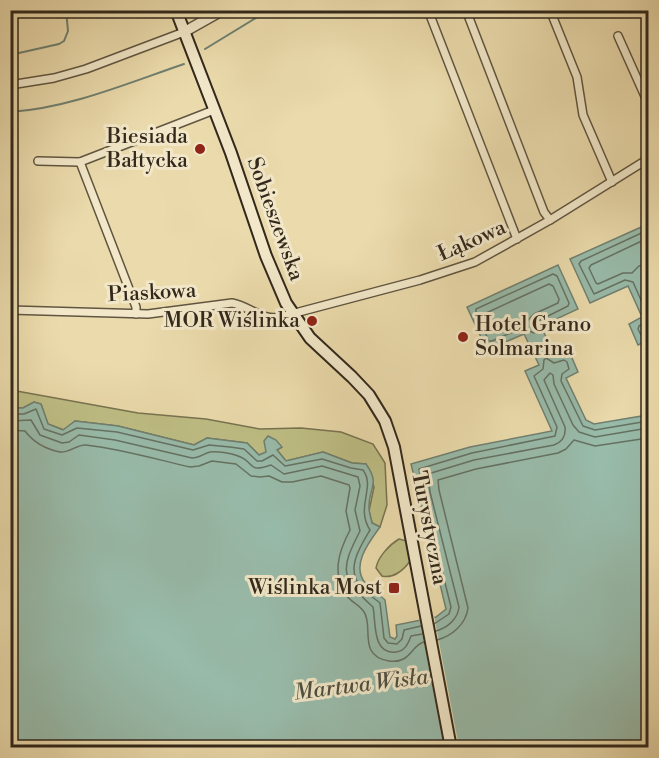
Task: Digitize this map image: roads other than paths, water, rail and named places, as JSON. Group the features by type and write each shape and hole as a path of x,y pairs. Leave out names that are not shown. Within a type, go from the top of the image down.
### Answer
{"main road":[{"name":"Sobieszewska","path":"176,10 231,153 281,294 292,314 317,346 369,395 385,422 394,447"},
{"name":"Turystyczna","path":"394,447 451,747"}],"street":[{"path":"10,85 54,78 86,69 184,32 223,10"},
{"path":"428,10 517,239"},
{"path":"466,10 544,212 550,220"},
{"path":"550,10 577,77 583,115 612,182"},
{"path":"618,36 648,103"},
{"path":"38,161 80,162 214,110"},
{"name":"Łąkowa","path":"292,314 438,275 482,259 648,159"},
{"path":"80,162 136,307 136,314"},
{"name":"Piaskowa","path":"10,310 154,314 232,303 267,318 292,314"}],"water":[{"path":"648,224 648,276 644,278 648,288 648,340 638,345 629,324 642,317 628,286 590,303 570,259"},
{"name":"Martwa Wisła","path":"558,265 578,309 541,326 555,357 569,351 578,372 566,378 586,420 594,424 648,415 648,747 11,748 11,408 23,408 34,402 41,404 48,424 63,430 75,421 118,426 194,445 207,438 247,443 259,455 266,452 264,441 268,436 282,447 277,450 286,461 323,452 352,463 366,464 373,477 369,501 372,523 380,527 363,554 360,570 366,584 385,600 390,637 395,639 396,625 436,617 446,609 411,464 470,447 552,431 525,371 539,365 524,334 487,350 467,307"}],"waterway":[{"path":"10,55 64,41 68,31 66,10"},
{"path":"205,49 269,10"},
{"path":"10,112 32,110 77,100 184,64"}],"place":[{"name":"Biesiada Bałtycka","path":"200,149"},
{"name":"MOR Wiślinka","path":"312,321"},
{"name":"Hotel Grano Solmarina","path":"463,337"},
{"name":"Wiślinka Most","path":"394,588"}]}
